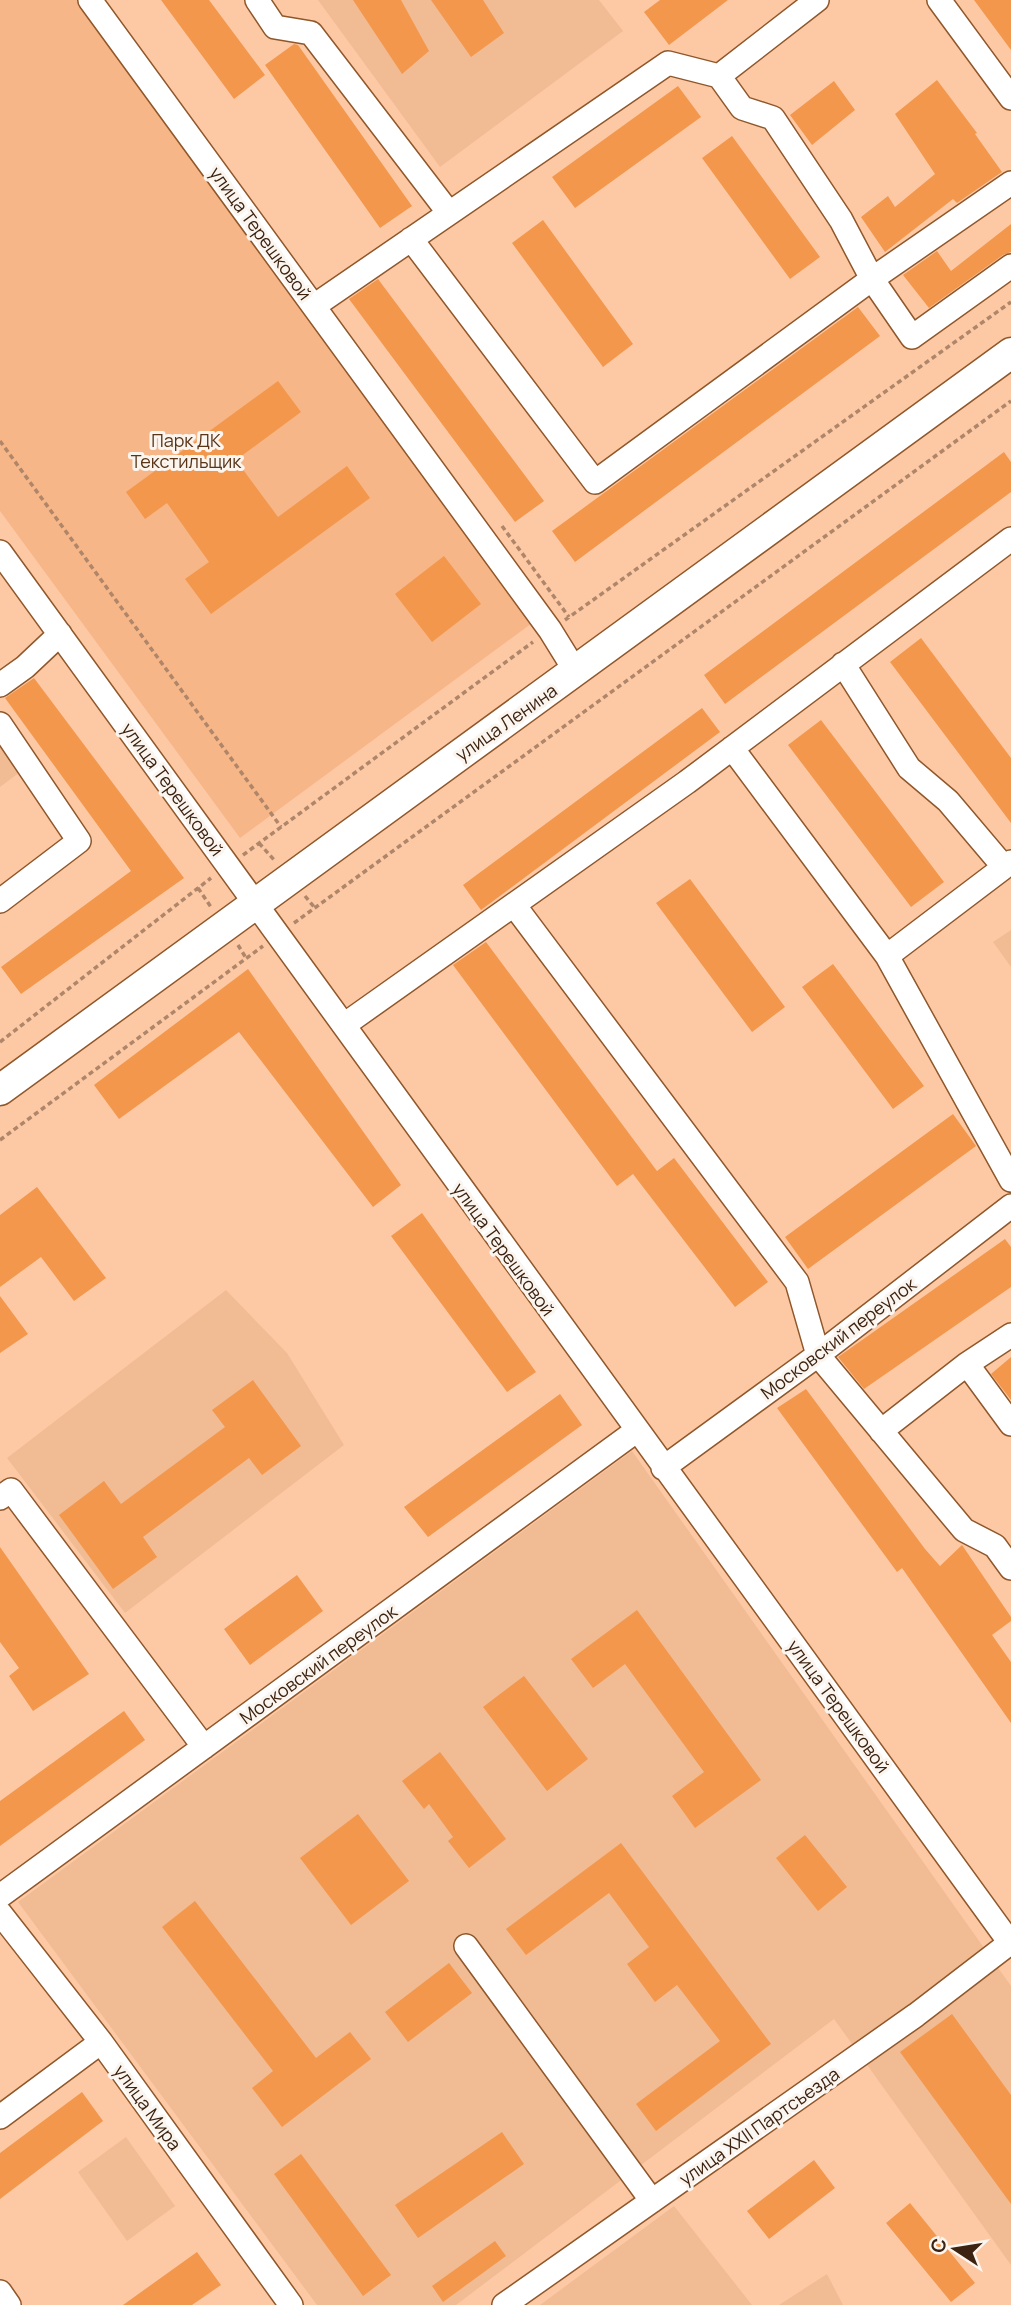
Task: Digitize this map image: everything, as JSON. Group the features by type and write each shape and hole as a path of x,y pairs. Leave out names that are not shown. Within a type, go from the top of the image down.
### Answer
{"main road":[{"name":"улица Ленина","path":"0,1090 1011,353"}],"street":[{"name":"улица Терешковой","path":"90,0 550,630 576,672"},
{"path":"257,0 275,27 311,33 449,213"},
{"path":"719,76 817,0"},
{"path":"939,0 1011,98"},
{"path":"314,306 668,63 719,76 741,108 773,118 841,220 872,279 912,337 1011,266"},
{"path":"411,239 595,482 872,279 1011,183"},
{"path":"344,1025 732,748 1011,539"},
{"name":"улица Терешковой","path":"0,552 256,902 636,1431 1011,1943"},
{"path":"0,685 25,667 60,634"},
{"path":"844,664 909,768 948,802 1008,865 887,956"},
{"path":"0,724 79,841 0,901"},
{"path":"732,748 887,956 1011,1180"},
{"path":"514,905 797,1282 818,1355 964,1530 995,1546 1011,1568"},
{"name":"Московский переулок","path":"663,1468 818,1355 1011,1206"},
{"path":"881,1431 967,1364 1011,1335"},
{"path":"967,1364 1011,1424"},
{"name":"Московский переулок","path":"0,1896 636,1431"},
{"path":"0,1498 11,1490 204,1747"},
{"name":"улица Мира","path":"0,1913 101,2042 291,2305"},
{"name":"улица XXII Партсъезда","path":"504,2305 916,2015 1011,1943"},
{"path":"466,1945 652,2201"},
{"path":"0,2117 101,2042"},
{"path":"0,2292 9,2305"}],"path":[{"path":"0,1042 229,865 550,630 1011,302"},
{"path":"0,1139 1011,401"},
{"path":"0,441 281,827"}],"shaded area":[{"path":"318,0 599,0 623,31 440,167"},
{"path":"0,745 20,772 0,787"},
{"path":"1011,930 1011,967 993,942"},
{"path":"226,1290 287,1353 344,1445 125,1613 7,1458"},
{"path":"632,1451 1011,1986 1011,2265 834,2019 456,2305 317,2305 18,1902"},
{"path":"126,2137 175,2206 127,2241 78,2172"},
{"path":"674,2206 752,2305 540,2305"},
{"path":"827,2274 843,2305 779,2305"}],"green space":[{"name":"Парк ДК Текстильщик","path":"0,0 88,0 539,618 240,838 0,511"}],"building":[{"path":"161,0 209,0 265,75 234,99"},
{"path":"353,0 401,0 429,51 402,74"},
{"path":"431,0 483,0 504,33 471,57"},
{"path":"660,0 728,0 669,45 644,12"},
{"path":"974,0 1011,0 1011,50"},
{"path":"294,44 298,45 412,206 380,228 265,65"},
{"path":"937,80 1002,172 957,203 953,199 885,252 861,217 888,196 895,207 935,174 895,114"},
{"path":"834,81 855,110 812,145 790,115"},
{"path":"678,86 701,117 575,208 552,177"},
{"path":"732,136 820,257 790,279 702,158"},
{"path":"543,220 633,344 603,367 512,243"},
{"path":"1011,224 1011,252 929,308 903,275 937,251 951,271"},
{"path":"378,279 544,501 515,522 349,299"},
{"path":"858,307 880,336 575,562 552,531"},
{"path":"278,381 301,412 236,460 278,517 347,466 370,498 211,614 185,579 209,562 167,503 145,519 126,492"},
{"path":"1004,452 1011,462 1011,492 725,704 704,675"},
{"path":"444,556 481,604 432,642 395,594"},
{"path":"921,638 1011,758 1011,823 890,662"},
{"path":"34,678 184,878 21,994 1,967 131,871 5,698"},
{"path":"702,708 720,732 481,910 463,885"},
{"path":"821,720 944,882 911,907 788,745"},
{"path":"690,879 785,1007 752,1032 656,903"},
{"path":"486,942 657,1171 674,1158 768,1282 735,1307 633,1174 617,1186 453,965"},
{"path":"833,964 924,1086 893,1109 802,987"},
{"path":"248,969 401,1185 373,1207 239,1032 119,1119 94,1085"},
{"path":"953,1114 976,1146 808,1269 785,1237"},
{"path":"37,1187 106,1278 74,1301 41,1257 0,1287 0,1215"},
{"path":"422,1213 536,1372 507,1392 391,1236"},
{"path":"1005,1239 1011,1247 1011,1287 864,1389 838,1357"},
{"path":"0,1296 28,1334 0,1353"},
{"path":"1011,1357 1011,1400 991,1374"},
{"path":"253,1380 301,1446 262,1475 249,1458 143,1537 157,1557 113,1589 59,1515 104,1481 121,1504 225,1427 212,1410"},
{"path":"806,1389 940,1566 962,1545 1011,1617 1011,1621 992,1635 1011,1662 1011,1723 902,1568 897,1572 777,1408"},
{"path":"560,1394 582,1425 428,1537 404,1507"},
{"path":"0,1547 89,1674 33,1711 9,1676 19,1668 0,1642"},
{"path":"297,1575 323,1611 250,1665 224,1629"},
{"path":"637,1610 761,1780 695,1828 672,1796 704,1772 625,1664 593,1688 571,1659"},
{"path":"524,1676 588,1759 547,1791 483,1707"},
{"path":"124,1711 145,1740 0,1846 0,1801"},
{"path":"440,1752 506,1839 469,1868 448,1841 453,1837 429,1804 424,1809 402,1781"},
{"path":"358,1814 409,1881 351,1925 300,1858"},
{"path":"805,1835 847,1887 818,1911 776,1858"},
{"path":"621,1843 771,2044 656,2131 636,2104 720,2041 677,1985 655,2002 627,1964 649,1947 609,1893 526,1955 506,1929"},
{"path":"195,1901 316,2058 350,2032 371,2059 282,2127 252,2088 273,2071 162,1927"},
{"path":"449,1963 472,1993 408,2042 385,2012"},
{"path":"952,2014 1011,2095 1011,2204 900,2052"},
{"path":"82,2092 103,2121 0,2199 0,2153"},
{"path":"502,2132 524,2164 418,2238 395,2205"},
{"path":"301,2154 391,2275 363,2296 274,2174"},
{"path":"814,2160 835,2188 769,2239 747,2211"},
{"path":"910,2203 975,2283 951,2302 886,2223"},
{"path":"495,2241 506,2256 443,2302 432,2286"},
{"path":"197,2252 221,2285 192,2305 123,2305"}]}
